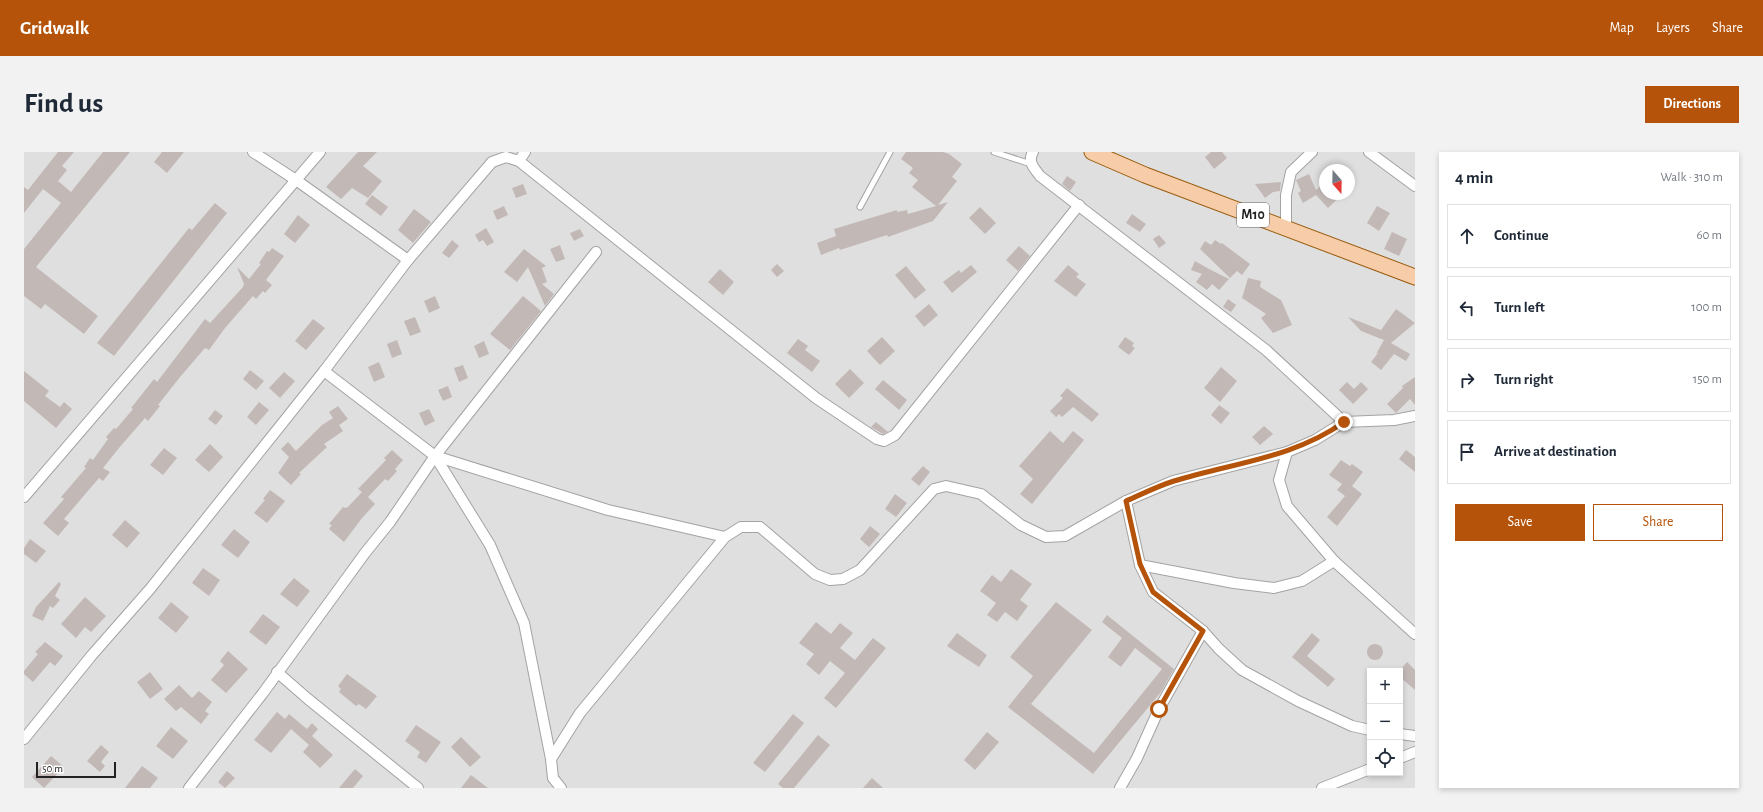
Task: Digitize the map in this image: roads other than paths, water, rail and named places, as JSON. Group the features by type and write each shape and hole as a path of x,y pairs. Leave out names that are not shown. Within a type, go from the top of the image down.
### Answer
{"main road":[{"name":"M10","path":"1092,152 1145,175 1415,277"}],"street":[{"path":"254,152 266,162 296,180 408,260"},
{"path":"24,497 320,152"},
{"path":"519,161 525,152"},
{"path":"1033,152 1031,155 1031,164 1040,176 1266,350 1344,422"},
{"path":"1286,227 1286,194 1291,172 1312,152"},
{"path":"1369,152 1415,186"},
{"path":"24,739 92,655 150,589 324,371 408,260 492,162 506,157 519,161 816,398 877,440 884,441 895,435 1079,206"},
{"path":"190,788 365,553 390,522 435,456 596,252"},
{"path":"324,371 435,456 608,510 725,537"},
{"path":"551,759 580,713 725,537 741,527 760,527 815,574 830,580 843,579 860,570 934,489 946,486 982,494 1021,525 1046,538 1065,536 1126,501 1173,481 1287,452 1315,440 1344,422 1394,420 1415,416"},
{"path":"1287,452 1279,480 1287,506 1334,561 1415,634"},
{"path":"435,456 490,545 524,623 551,759 553,778 560,788"},
{"path":"1126,501 1140,564 1153,592 1203,631 1219,649 1242,670 1298,700 1352,726 1367,729"},
{"path":"1140,564 1234,583 1274,588 1302,581 1334,561"},
{"path":"1120,788 1137,758 1159,709 1203,631"},
{"path":"277,672 418,788"},
{"path":"1403,734 1415,736"},
{"path":"1403,757 1415,752"},
{"path":"1322,788 1367,770"}],"lane":[{"path":"860,207 890,152"},
{"path":"994,152 1031,164"}]}
